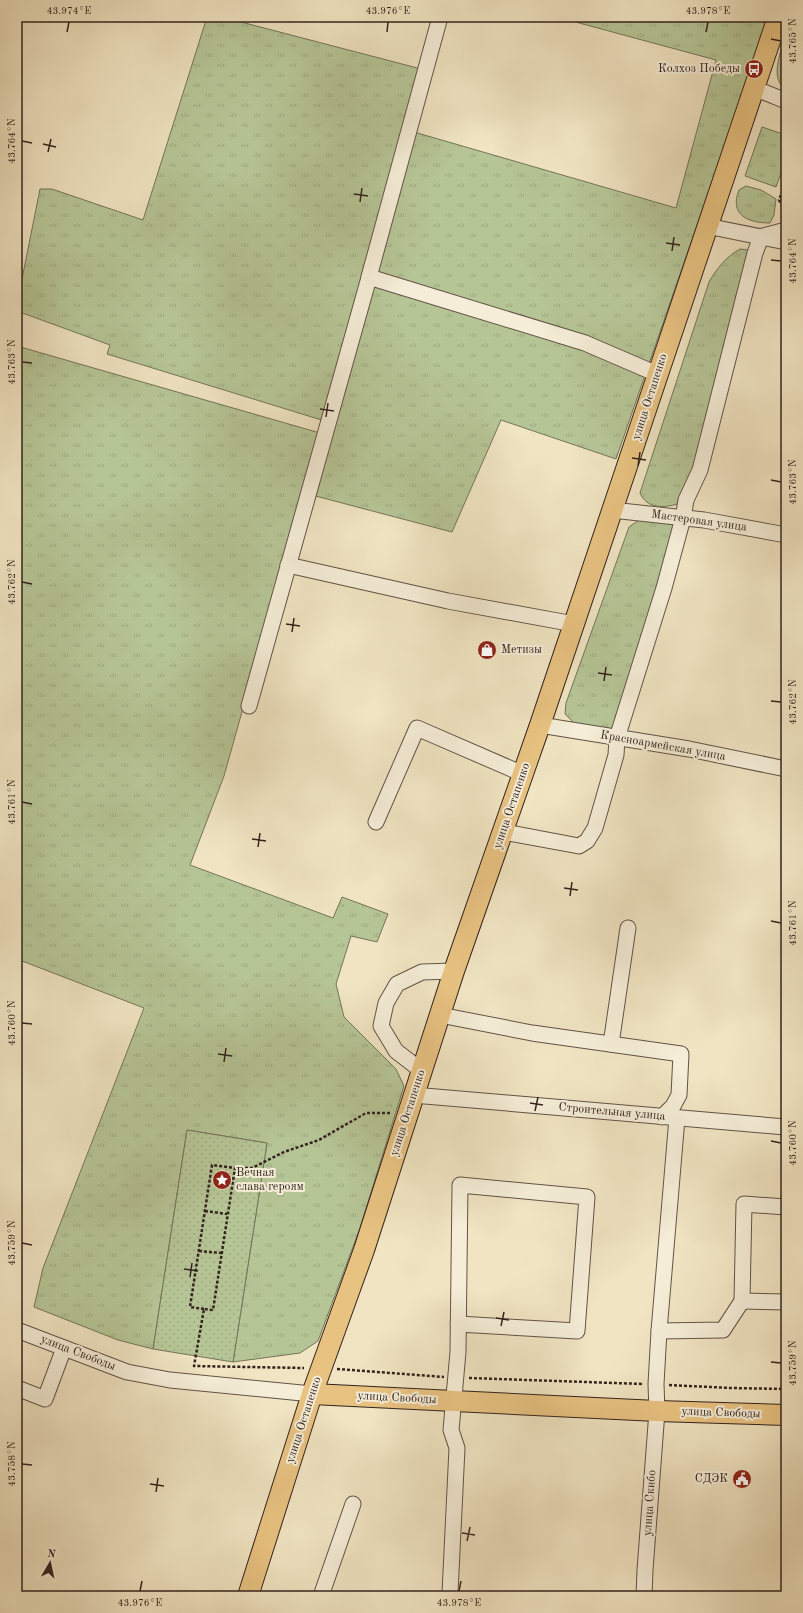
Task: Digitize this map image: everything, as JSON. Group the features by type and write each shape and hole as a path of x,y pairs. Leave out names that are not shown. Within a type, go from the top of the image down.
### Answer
{"main road":[{"name":"улица Остапенко","path":"248,1596 312,1394 364,1250 454,971 524,774 778,17"},
{"name":"улица Свободы","path":"312,1394 657,1411 786,1415"}],"street":[{"path":"249,706 440,17"},
{"path":"754,88 786,101"},
{"path":"707,226 786,242"},
{"path":"760,237 786,230"},
{"path":"504,832 579,846 587,841 595,828 613,770 617,738 662,596 683,518 686,500 700,470 760,237"},
{"path":"370,274 369,277 585,343 657,374"},
{"name":"Мастеровая улица","path":"612,510 704,520 786,535"},
{"path":"288,565 448,602 574,624"},
{"name":"Красноармейская улица","path":"540,725 689,749 786,769"},
{"path":"376,822 417,728 524,774"},
{"path":"611,1044 628,928"},
{"path":"422,1071 396,1051 381,1026 386,1003 397,984 422,972 454,971"},
{"path":"440,1015 532,1033 681,1054 679,1095 669,1117"},
{"name":"Строительная улица","path":"411,1104 669,1117 786,1127"},
{"name":"улица Скибо","path":"644,1596 657,1411 656,1384 669,1117"},
{"path":"450,1593 457,1448 451,1430 452,1400 458,1352 458,1324 460,1184 587,1197 577,1331 458,1324"},
{"path":"659,1331 723,1330 742,1302 744,1204 786,1207"},
{"path":"742,1302 786,1302"},
{"name":"улица Свободы","path":"17,1330 127,1372 170,1380 312,1394"},
{"path":"17,1388 45,1399 64,1348"},
{"path":"321,1596 353,1504"}],"path":[{"path":"786,181 780,200 782,206 786,207"},
{"path":"235,1168 213,1310 190,1307 212,1165 235,1168 252,1168 284,1152 319,1140 366,1113 411,1104"},
{"path":"205,1211 227,1214"},
{"path":"199,1251 221,1253"},
{"path":"204,1309 194,1366 321,1368 455,1378 786,1389"}],"green space":[{"path":"207,17 222,17 425,70 414,132 676,208 716,60 557,17 744,17 764,22 768,20 616,459 501,420 452,532 308,494 328,422 107,354 110,345 17,311 17,304 40,189 52,189 143,220"},
{"path":"786,27 786,90 779,81 777,71 782,30"},
{"path":"762,127 786,135 786,159 776,187 745,176"},
{"path":"746,186 761,190 776,199 774,215 770,223 754,221 742,216 737,206 737,199 739,190"},
{"path":"740,249 755,253 700,470 678,504 667,506 651,505 640,493 709,282 722,263"},
{"path":"17,346 320,433 224,776 190,865 333,918 342,897 388,914 377,942 351,936 336,984 344,1017 396,1069 404,1086 360,1228 318,1341 300,1353 233,1362 267,1143 187,1130 153,1349 118,1340 34,1307 43,1268 144,1008 17,959"},
{"path":"683,518 620,730 574,723 565,714 566,703 629,527 639,520"},
{"path":"187,1130 267,1143 233,1362 153,1349"}],"place":[{"name":"Колхоз Победы","path":"754,69"},
{"name":"Метизы","path":"487,650"},
{"name":"Вечная слава героям","path":"222,1180"},
{"name":"СДЭК","path":"742,1479"}]}
